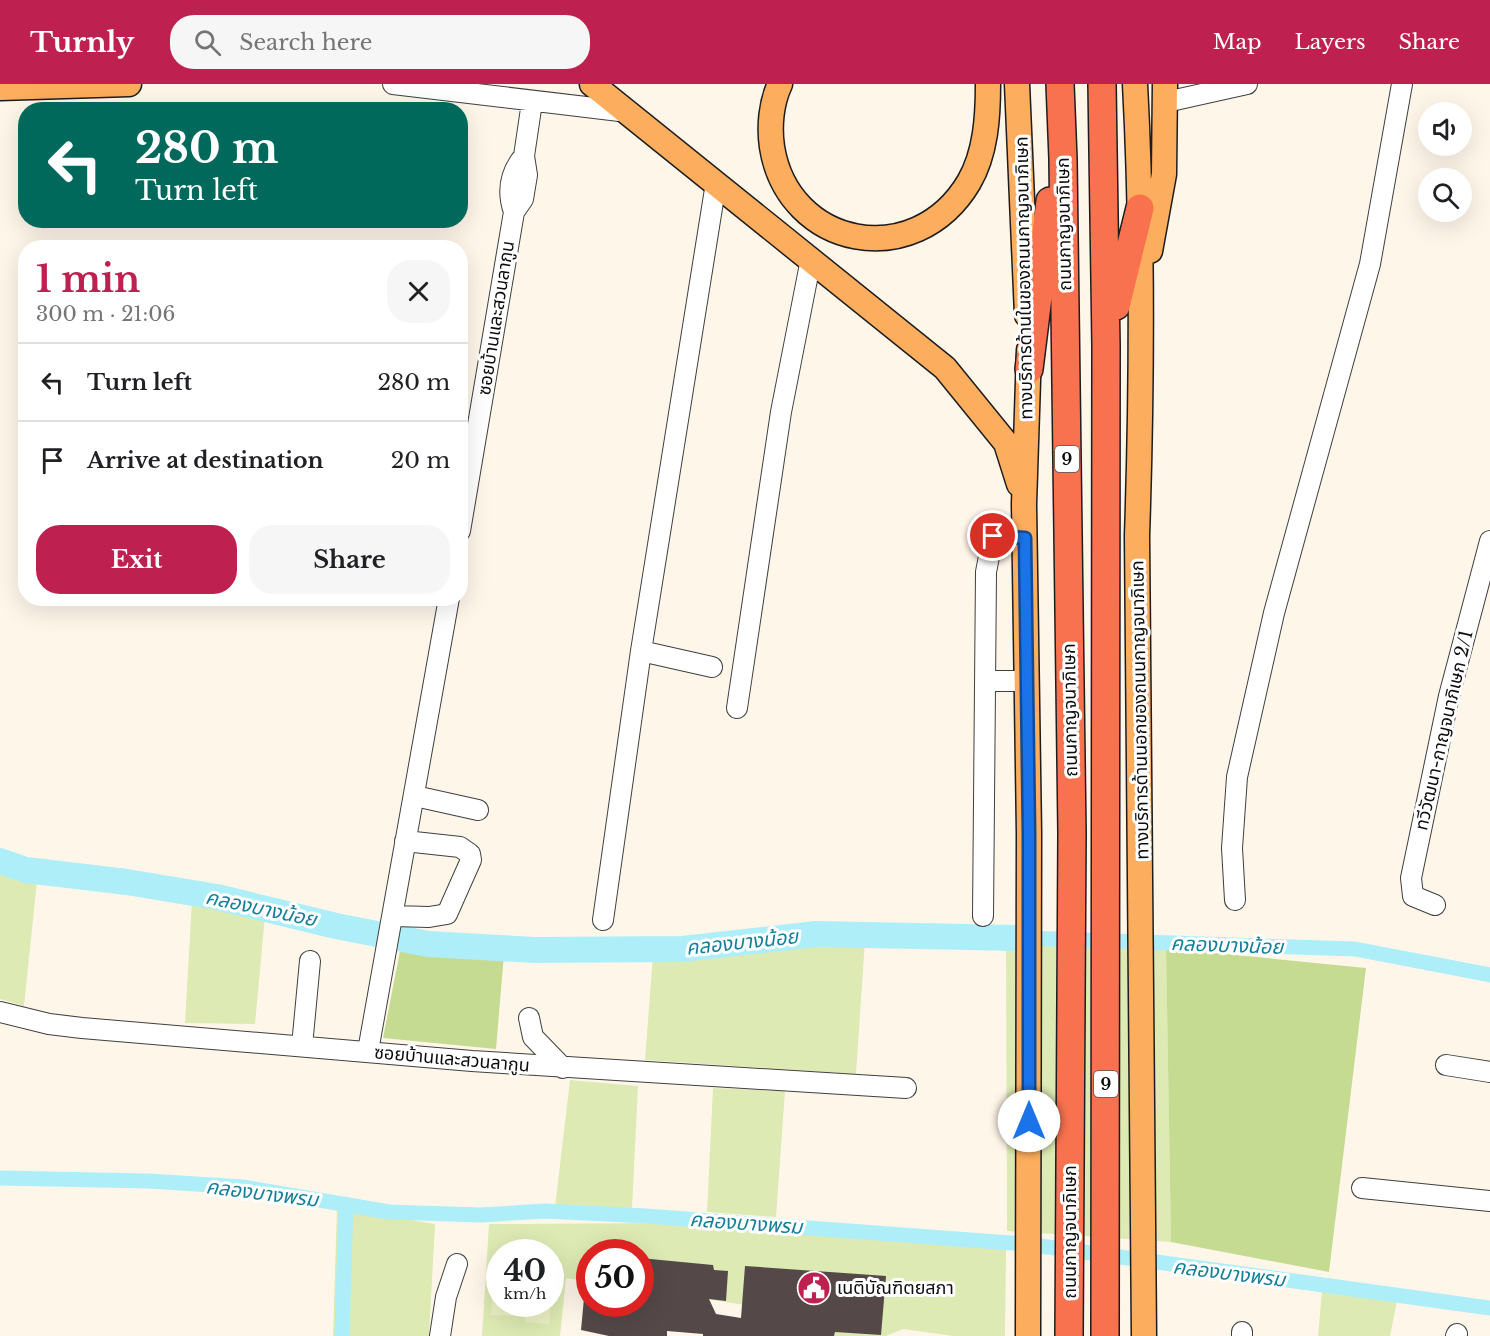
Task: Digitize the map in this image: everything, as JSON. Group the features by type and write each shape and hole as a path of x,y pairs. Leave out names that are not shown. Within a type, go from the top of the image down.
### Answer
{"highway":[{"name":"ถนนกาญจนาภิเษก","path":"1060,84 1064,159 1071,833 1069,1336"},
{"name":"ถนนกาญจนาภิเษก","path":"1102,84 1106,346 1105,1336"},
{"path":"1029,369 1051,190 1055,173 1064,159"},
{"path":"1106,346 1140,208"}],"main road":[{"path":"1,85 129,84"},
{"path":"592,84 945,368 1006,443 1024,504"},
{"path":"780,84 773,106 771,139 777,166 790,192 805,209 825,224 842,232 877,239 888,239 917,231 932,223 958,199 970,180 983,145 988,84"},
{"name":"ทางบริการด้านในของถนนกาญจนาภิเษก","path":"1017,84 1029,369 1024,504 1029,834 1028,1336"},
{"name":"ทางบริการด้านนอกของถนนกาญจนาภิเษก","path":"1135,84 1140,208 1137,536 1142,832 1144,1336"},
{"path":"1140,307 1162,193 1165,93"}],"street":[{"path":"393,84 433,87 532,102 628,111"},
{"path":"1165,93 1248,84"},
{"path":"1235,900 1232,848 1237,777 1274,613 1370,264 1402,84"},
{"name":"ซอยบ้านและสวนลากูน","path":"468,481 490,365 514,212 509,194 513,172 524,156 532,102"},
{"path":"603,920 641,651 716,183"},
{"path":"737,708 781,412 811,260"},
{"path":"983,916 986,572 993,536 1025,538"},
{"name":"ทวีวัฒนา-กาญจนาภิเษก 2/1","path":"1436,905 1413,896 1411,878 1449,696 1490,541"},
{"path":"368,1051 448,606"},
{"path":"641,651 712,667"},
{"path":"985,681 1026,681"},
{"path":"415,796 478,810"},
{"path":"392,924 447,914 471,860 470,854 460,847 405,841"},
{"path":"302,1046 310,961"},
{"name":"ซอยบ้านและสวนลากูน","path":"0,1012 49,1024 563,1068 906,1088"},
{"path":"529,1018 533,1037 563,1068"},
{"path":"1446,1065 1490,1072"},
{"path":"1362,1188 1490,1202"},
{"path":"440,1336 446,1297 457,1264"}],"green space":[{"path":"0,874 37,881 24,1006 0,999"},
{"path":"192,900 265,916 255,1024 185,1023"},
{"path":"818,939 865,940 856,1074 645,1060 653,955"},
{"path":"1006,943 1166,948 1171,1242 1007,1231"},
{"path":"1166,948 1366,968 1329,1272 1171,1242"},
{"path":"400,951 465,955 504,954 496,1049 383,1038"},
{"path":"570,1080 638,1086 632,1208 555,1207"},
{"path":"713,1088 785,1091 776,1217 707,1212"},
{"path":"337,1208 435,1224 429,1336 333,1336"},
{"path":"665,1223 1006,1249 1005,1336 953,1336 903,1329 886,1336 822,1336 823,1317 654,1291 654,1239 576,1239 576,1280 566,1278 564,1297 564,1239 488,1239 489,1224"},
{"path":"486,1272 486,1317 562,1317 560,1336 482,1336"},
{"path":"1322,1291 1397,1301 1390,1336 1318,1336"},
{"path":"526,1317 550,1317 549,1324 525,1322"}],"building":[{"name":"เนติบัณฑิตยสภา","path":"654,1259 713,1265 714,1270 728,1271 726,1301 709,1299 716,1314 741,1318 745,1266 886,1276 881,1335 835,1332 834,1336 703,1336 703,1334 667,1331 667,1336 609,1336 581,1330 582,1317 654,1317"}],"waterway":[{"name":"คลองบางน้อย","path":"0,861 26,870 127,882 217,897 336,926 428,944 534,950 682,949 816,934 1022,938"},
{"name":"คลองบางน้อย","path":"1022,938 1355,949 1490,975"},
{"name":"คลองบางพรม","path":"0,1178 149,1181 243,1187 389,1212 480,1215 545,1211 646,1216 1026,1244 1490,1308"},
{"path":"342,1336 346,1204"}],"place":[{"name":"เนติบัณฑิตยสภา","path":"814,1288"}],"route":[{"path":"993,536 1025,538 1029,834 1029,1121"}]}
